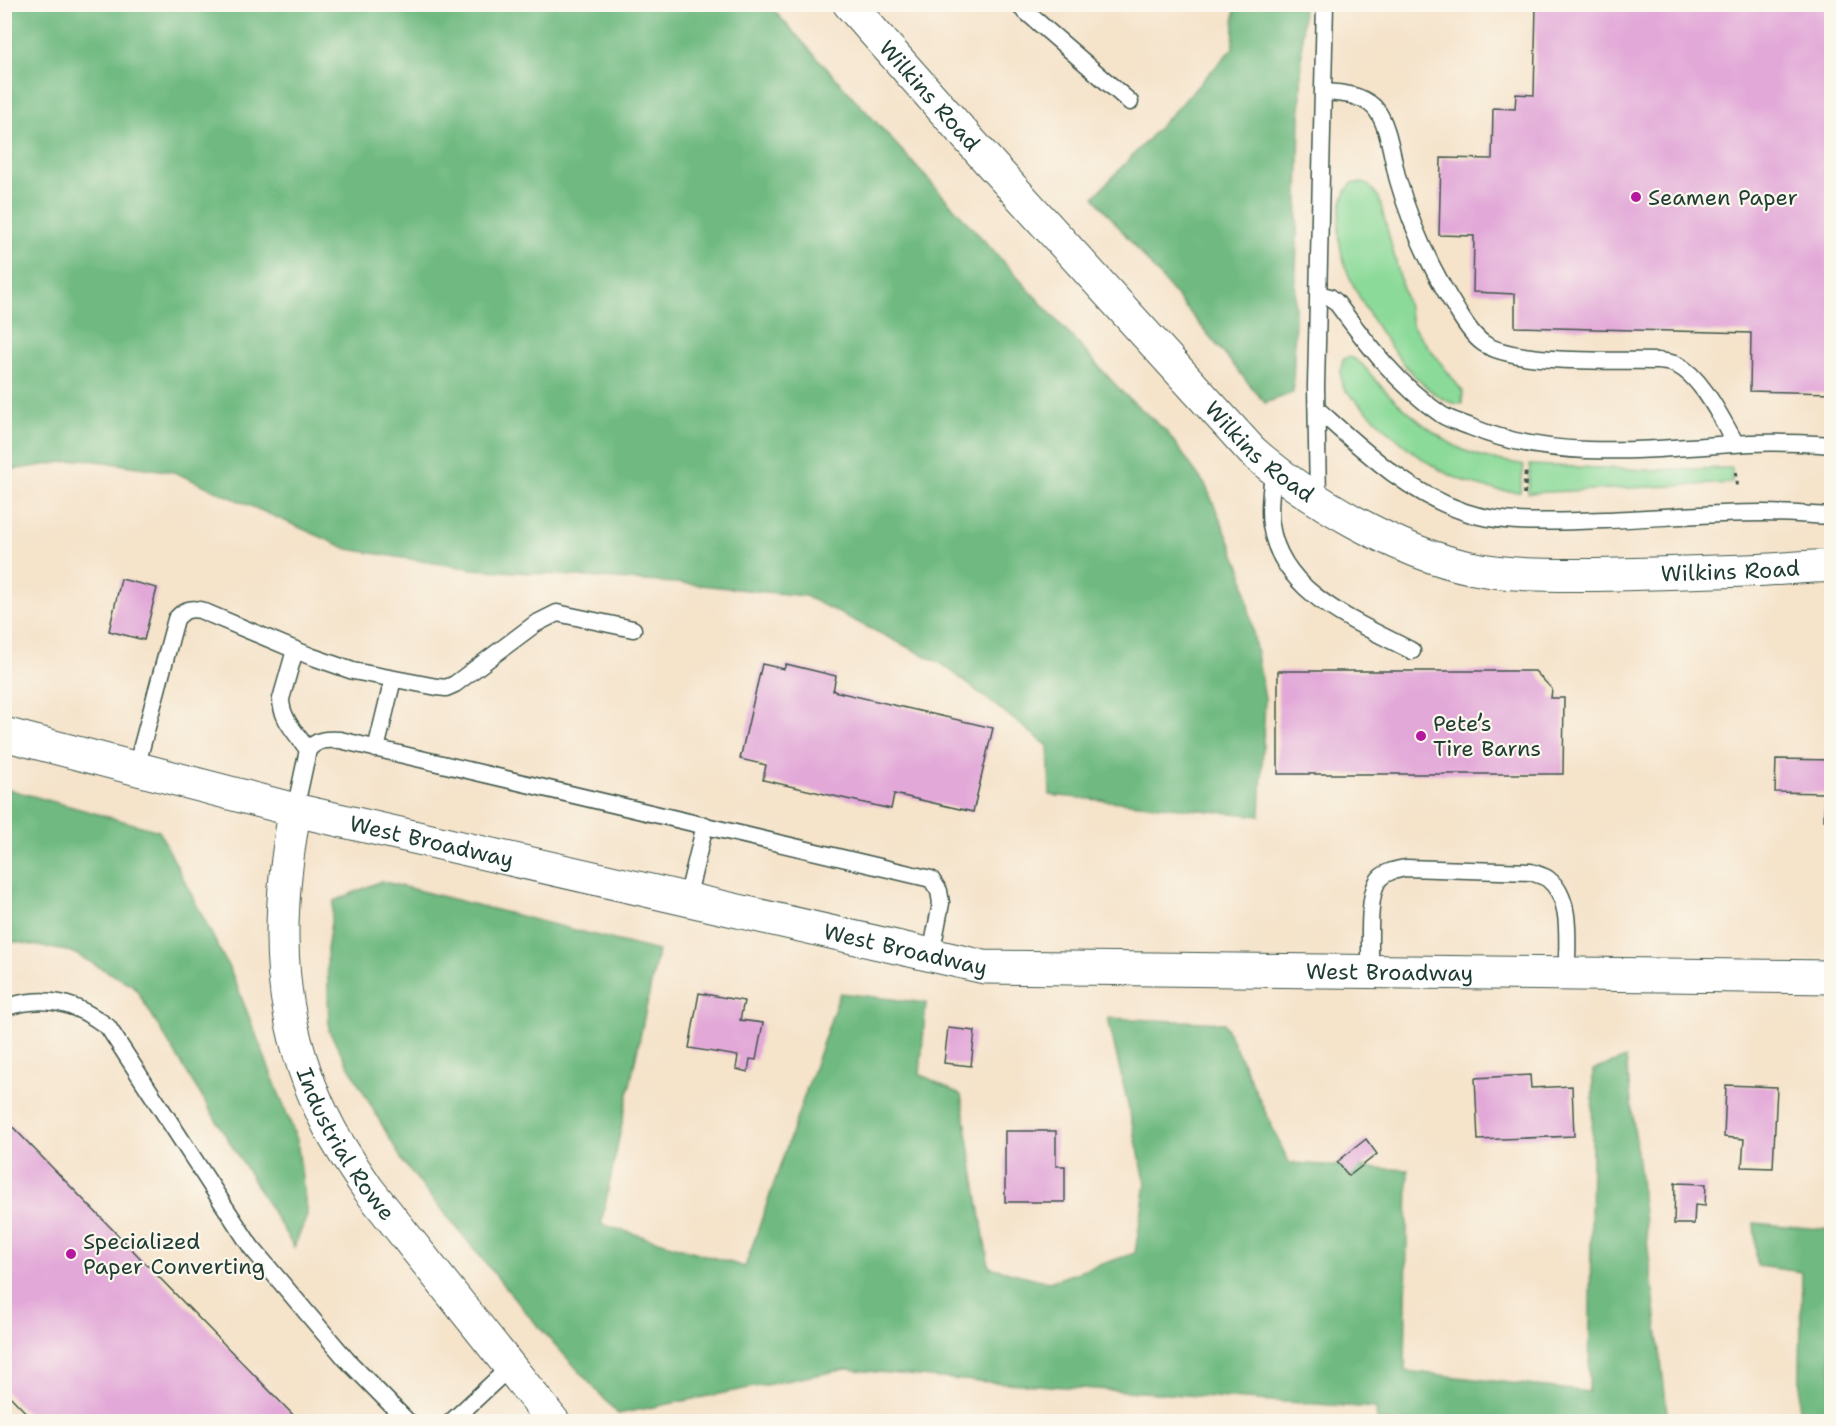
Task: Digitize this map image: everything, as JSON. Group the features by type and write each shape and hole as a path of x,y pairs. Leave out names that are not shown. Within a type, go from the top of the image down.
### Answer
{"main road":[{"name":"West Broadway","path":"4,734 296,810 984,967 1832,977"}],"street":[{"name":"Wilkins Road","path":"849,4 1214,410 1273,470 1377,533 1415,551 1453,563 1491,571 1543,575 1832,566"},
{"name":"Industrial Rowe","path":"296,810 284,894 282,948 289,1012 304,1070 332,1134 368,1189 554,1422"}],"lane":[{"path":"1017,4 1130,102"},
{"path":"1318,499 1318,294 1325,4"},
{"path":"1323,92 1348,94 1365,100 1376,109 1385,125 1401,189 1421,242 1448,296 1467,326 1483,343 1501,351 1528,357 1658,361 1676,365 1689,374 1702,388 1736,444"},
{"path":"1318,294 1330,297 1336,302 1380,361 1406,386 1443,416 1492,436 1529,445 1586,449 1650,449 1736,444 1832,445"},
{"path":"1317,409 1403,482 1436,500 1467,513 1521,521 1630,519 1737,513 1832,516"},
{"path":"1273,470 1271,524 1276,544 1286,565 1309,592 1333,609 1412,651"},
{"path":"136,768 176,619 190,608 353,671 446,688 455,684 535,624 557,613 633,629"},
{"path":"295,650 281,699 281,707 283,715 308,750"},
{"path":"376,749 393,679"},
{"path":"296,810 308,750 314,743 326,739 340,740 931,879 939,891 941,903 931,955"},
{"path":"687,899 705,825"},
{"path":"1370,971 1372,892 1379,879 1390,871 1406,868 1530,872 1548,879 1562,896 1566,915 1567,974"},
{"path":"4,1008 26,1000 73,1006 91,1014 108,1027 251,1247 346,1359 408,1422"},
{"path":"451,1422 510,1367"}],"path":[{"path":"1736,444 1737,513"},
{"path":"1521,521 1529,445"}],"green space":[{"path":"5,4 769,5 1123,393 1167,432 1206,486 1242,571 1265,699 1260,816 1050,795 1048,746 942,664 805,596 690,584 472,569 348,549 174,472 83,459 5,471"},
{"path":"1235,5 1303,5 1293,393 1265,403 1094,197 1233,48"},
{"path":"1352,183 1368,185 1379,198 1413,327 1463,392 1462,404 1445,400 1408,369 1374,322 1349,276 1343,259 1339,219 1343,199"},
{"path":"1347,357 1361,364 1380,386 1423,424 1457,447 1473,454 1524,465 1520,492 1492,489 1467,482 1423,459 1383,426 1344,389 1341,382 1341,371 1343,360"},
{"path":"1530,465 1649,470 1732,468 1732,483 1528,493"},
{"path":"4,788 159,831 233,976 297,1140 307,1216 294,1247 134,986 72,952 10,941 5,944"},
{"path":"381,881 658,951 601,1224 745,1267 840,993 926,1003 920,1074 961,1095 989,1267 1049,1282 1135,1253 1146,1184 1108,1018 1224,1023 1289,1163 1408,1170 1405,1371 1589,1392 1593,1070 1626,1058 1668,1421 1377,1421 1376,1408 962,1380 846,1369 618,1414 529,1316 403,1162 329,1031 327,950 334,901"},
{"path":"1754,1223 1831,1230 1831,1421 1799,1421 1802,1272 1757,1266"}],"building":[{"name":"Seamen Paper","path":"1536,4 1832,4 1832,393 1750,391 1751,333 1515,327 1515,294 1473,292 1474,236 1439,235 1441,158 1492,159 1493,108 1515,109 1516,94 1534,95"},
{"path":"121,579 157,588 144,640 109,631"},
{"path":"762,664 784,669 786,664 836,676 833,691 993,728 973,812 894,794 891,809 763,780 766,765 740,759"},
{"name":"Pete’s Tire Barns","path":"1278,671 1535,671 1552,689 1551,698 1564,698 1563,774 1278,774"},
{"path":"1776,759 1832,760 1832,820 1824,820 1825,793 1775,792"},
{"path":"699,993 744,1001 740,1020 763,1023 756,1060 750,1059 748,1072 736,1069 738,1056 689,1048"},
{"path":"948,1028 975,1031 971,1066 944,1063"},
{"path":"1530,1075 1531,1088 1572,1086 1574,1136 1478,1140 1475,1078"},
{"path":"1726,1085 1777,1087 1773,1168 1742,1167 1744,1139 1724,1137"},
{"name":"Specialized Paper Converting","path":"4,1118 300,1422 35,1422 4,1390"},
{"path":"1005,1131 1056,1131 1056,1166 1065,1166 1065,1202 1005,1202"},
{"path":"1366,1139 1377,1154 1349,1176 1337,1162"},
{"path":"1675,1183 1706,1184 1705,1206 1695,1205 1694,1224 1674,1224"}],"place":[{"name":"Seamen Paper","path":"1636,197"},
{"name":"Pete’s Tire Barns","path":"1421,736"},
{"name":"Specialized Paper Converting","path":"71,1254"}]}
